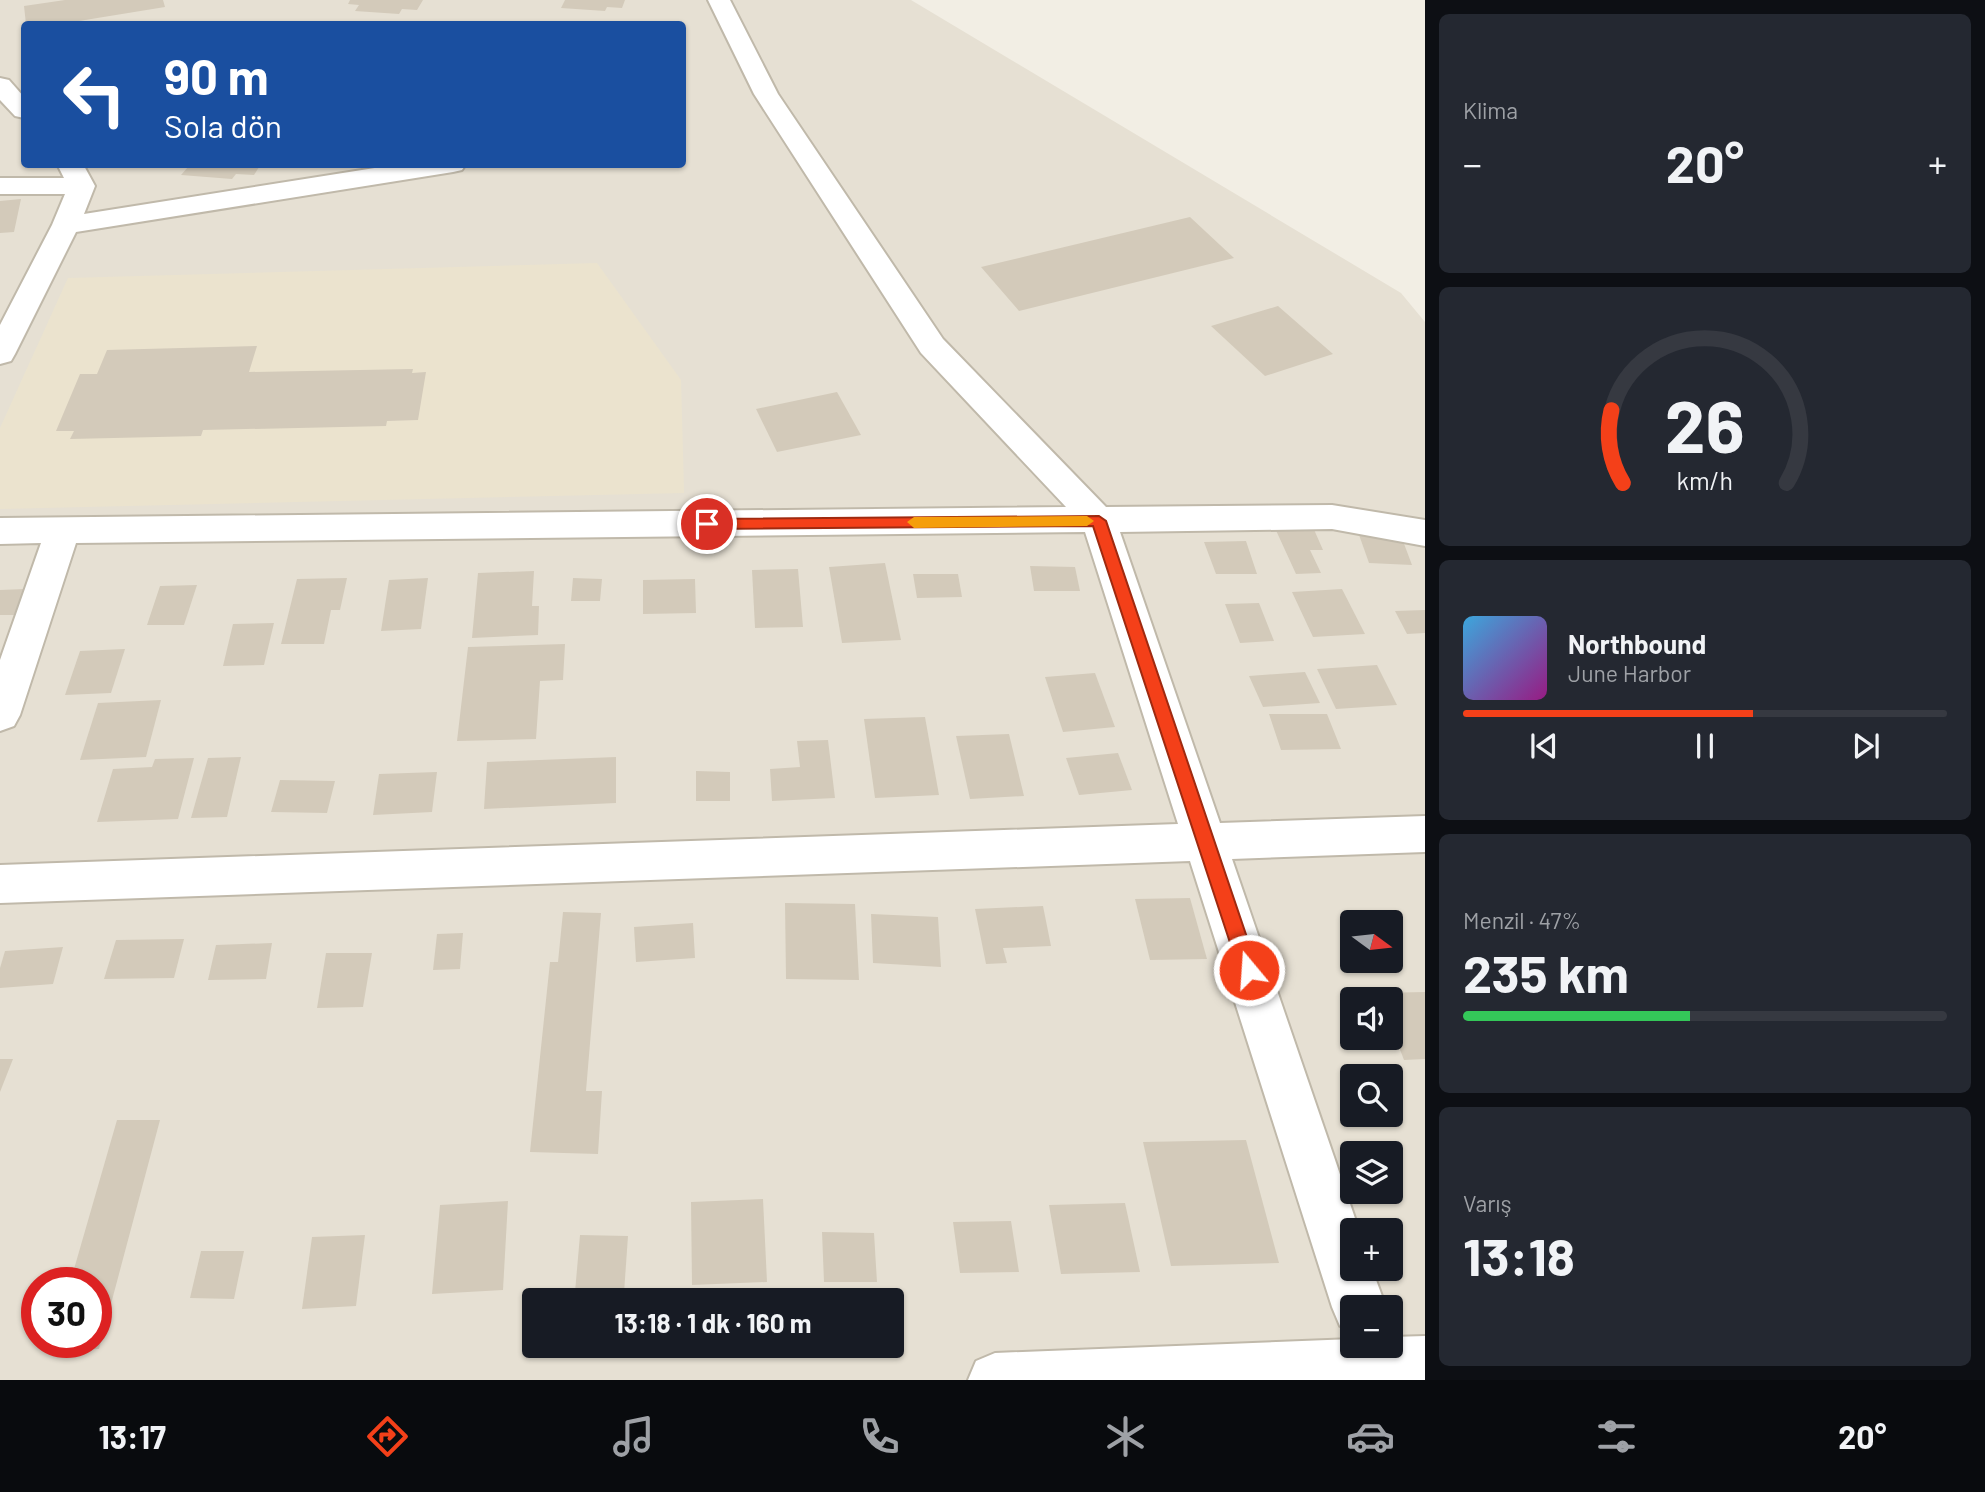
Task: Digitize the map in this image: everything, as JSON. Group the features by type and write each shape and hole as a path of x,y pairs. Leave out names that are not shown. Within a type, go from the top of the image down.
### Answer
{"street":[{"path":"719,0 766,94 932,346 1099,521 1355,1295"},
{"path":"0,85 21,108"},
{"path":"66,225 428,168"},
{"path":"0,186 76,175 66,225 0,354"},
{"path":"0,531 1332,517 1425,533"},
{"path":"0,715 63,530"},
{"path":"0,884 1425,834"},
{"path":"995,1380 1389,1363"}],"shaded area":[{"path":"0,0 911,0 1401,293 1425,322 1425,1380 0,1380"},
{"path":"597,263 681,380 684,493 0,509 0,428 68,278"}],"building":[{"path":"65,0 163,0 165,7 79,21 26,21 24,6"},
{"path":"350,0 423,0 417,10 402,9 399,14 355,11 359,5 348,4"},
{"path":"565,0 625,0 622,8 607,7 605,11 561,8"},
{"path":"187,168 258,168 254,175 236,174 232,179 181,175"},
{"path":"21,199 14,232 0,233 0,201"},
{"path":"1190,217 1234,258 1019,311 981,267"},
{"path":"1278,306 1333,354 1265,376 1211,326"},
{"path":"257,346 249,372 413,369 412,373 426,372 418,420 387,421 386,426 203,430 201,436 70,439 74,431 56,431 80,374 97,374 107,350"},
{"path":"837,392 861,435 777,452 756,409"},
{"path":"1312,525 1323,550 1310,550 1321,573 1296,574 1274,526"},
{"path":"1358,532 1400,533 1412,565 1369,563"},
{"path":"1246,541 1257,574 1216,574 1204,542"},
{"path":"885,563 901,640 842,643 829,567"},
{"path":"1030,566 1075,567 1080,591 1034,591"},
{"path":"798,569 803,627 755,628 752,570"},
{"path":"534,571 532,606 539,606 538,635 472,638 478,573"},
{"path":"913,574 958,574 962,597 917,598"},
{"path":"347,578 340,610 331,610 324,644 281,644 297,579"},
{"path":"428,578 421,629 381,631 389,580"},
{"path":"573,578 602,579 600,601 571,601"},
{"path":"695,579 696,613 643,614 643,580"},
{"path":"197,585 184,625 147,625 160,586"},
{"path":"25,589 14,615 0,615 0,590"},
{"path":"1342,589 1365,634 1313,637 1292,592"},
{"path":"1259,603 1274,641 1240,643 1225,604"},
{"path":"1425,610 1425,633 1407,634 1395,611"},
{"path":"274,623 264,665 223,666 233,624"},
{"path":"565,644 563,680 540,681 536,739 457,741 468,647"},
{"path":"125,649 111,693 65,695 80,651"},
{"path":"1377,665 1397,705 1336,709 1317,669"},
{"path":"1305,672 1320,703 1263,707 1249,676"},
{"path":"1095,673 1115,727 1063,732 1045,677"},
{"path":"161,700 146,757 80,760 98,703"},
{"path":"1269,714 1327,714 1341,749 1281,750"},
{"path":"925,717 939,795 875,798 864,719"},
{"path":"1009,734 1024,796 970,799 956,736"},
{"path":"828,740 835,798 772,801 770,769 800,767 797,741"},
{"path":"1118,753 1132,790 1079,795 1066,758"},
{"path":"241,757 227,817 191,818 208,758"},
{"path":"616,757 616,803 484,809 487,762"},
{"path":"194,758 178,819 97,822 113,769 152,767 155,759"},
{"path":"696,771 730,772 730,801 696,801"},
{"path":"437,772 432,812 373,815 379,774"},
{"path":"280,780 335,781 327,813 271,812"},
{"path":"1190,898 1207,959 1150,960 1135,899"},
{"path":"785,903 855,904 859,980 786,979"},
{"path":"1043,906 1051,946 1003,948 1007,963 986,964 975,909"},
{"path":"563,912 601,913 586,1091 602,1091 598,1154 530,1152 550,962 558,962"},
{"path":"871,914 938,917 941,967 873,963"},
{"path":"693,923 695,958 636,962 634,927"},
{"path":"463,933 460,969 433,970 437,934"},
{"path":"184,939 174,978 104,979 116,940"},
{"path":"272,943 266,979 208,980 216,945"},
{"path":"63,947 53,984 0,988 0,968 5,951"},
{"path":"326,953 372,953 363,1007 317,1008"},
{"path":"1403,992 1425,992 1425,1059 1404,1060 1400,1050 1403,1050"},
{"path":"0,1059 13,1059 0,1092"},
{"path":"117,1120 160,1120 112,1300 112,1267 75,1267"},
{"path":"1246,1140 1279,1263 1171,1266 1143,1142"},
{"path":"763,1199 767,1282 692,1285 691,1202"},
{"path":"508,1201 503,1290 432,1294 440,1205"},
{"path":"1125,1203 1140,1272 1061,1274 1049,1205"},
{"path":"1011,1221 1019,1272 960,1273 953,1222"},
{"path":"822,1232 874,1233 877,1282 824,1282"},
{"path":"365,1235 356,1306 302,1309 312,1237"},
{"path":"580,1235 628,1236 624,1288 575,1288"},
{"path":"201,1251 244,1251 234,1299 190,1298"}],"slow traffic":[{"path":"914,522 1087,521"}],"route":[{"path":"707,524 1099,521 1249,970"}]}
